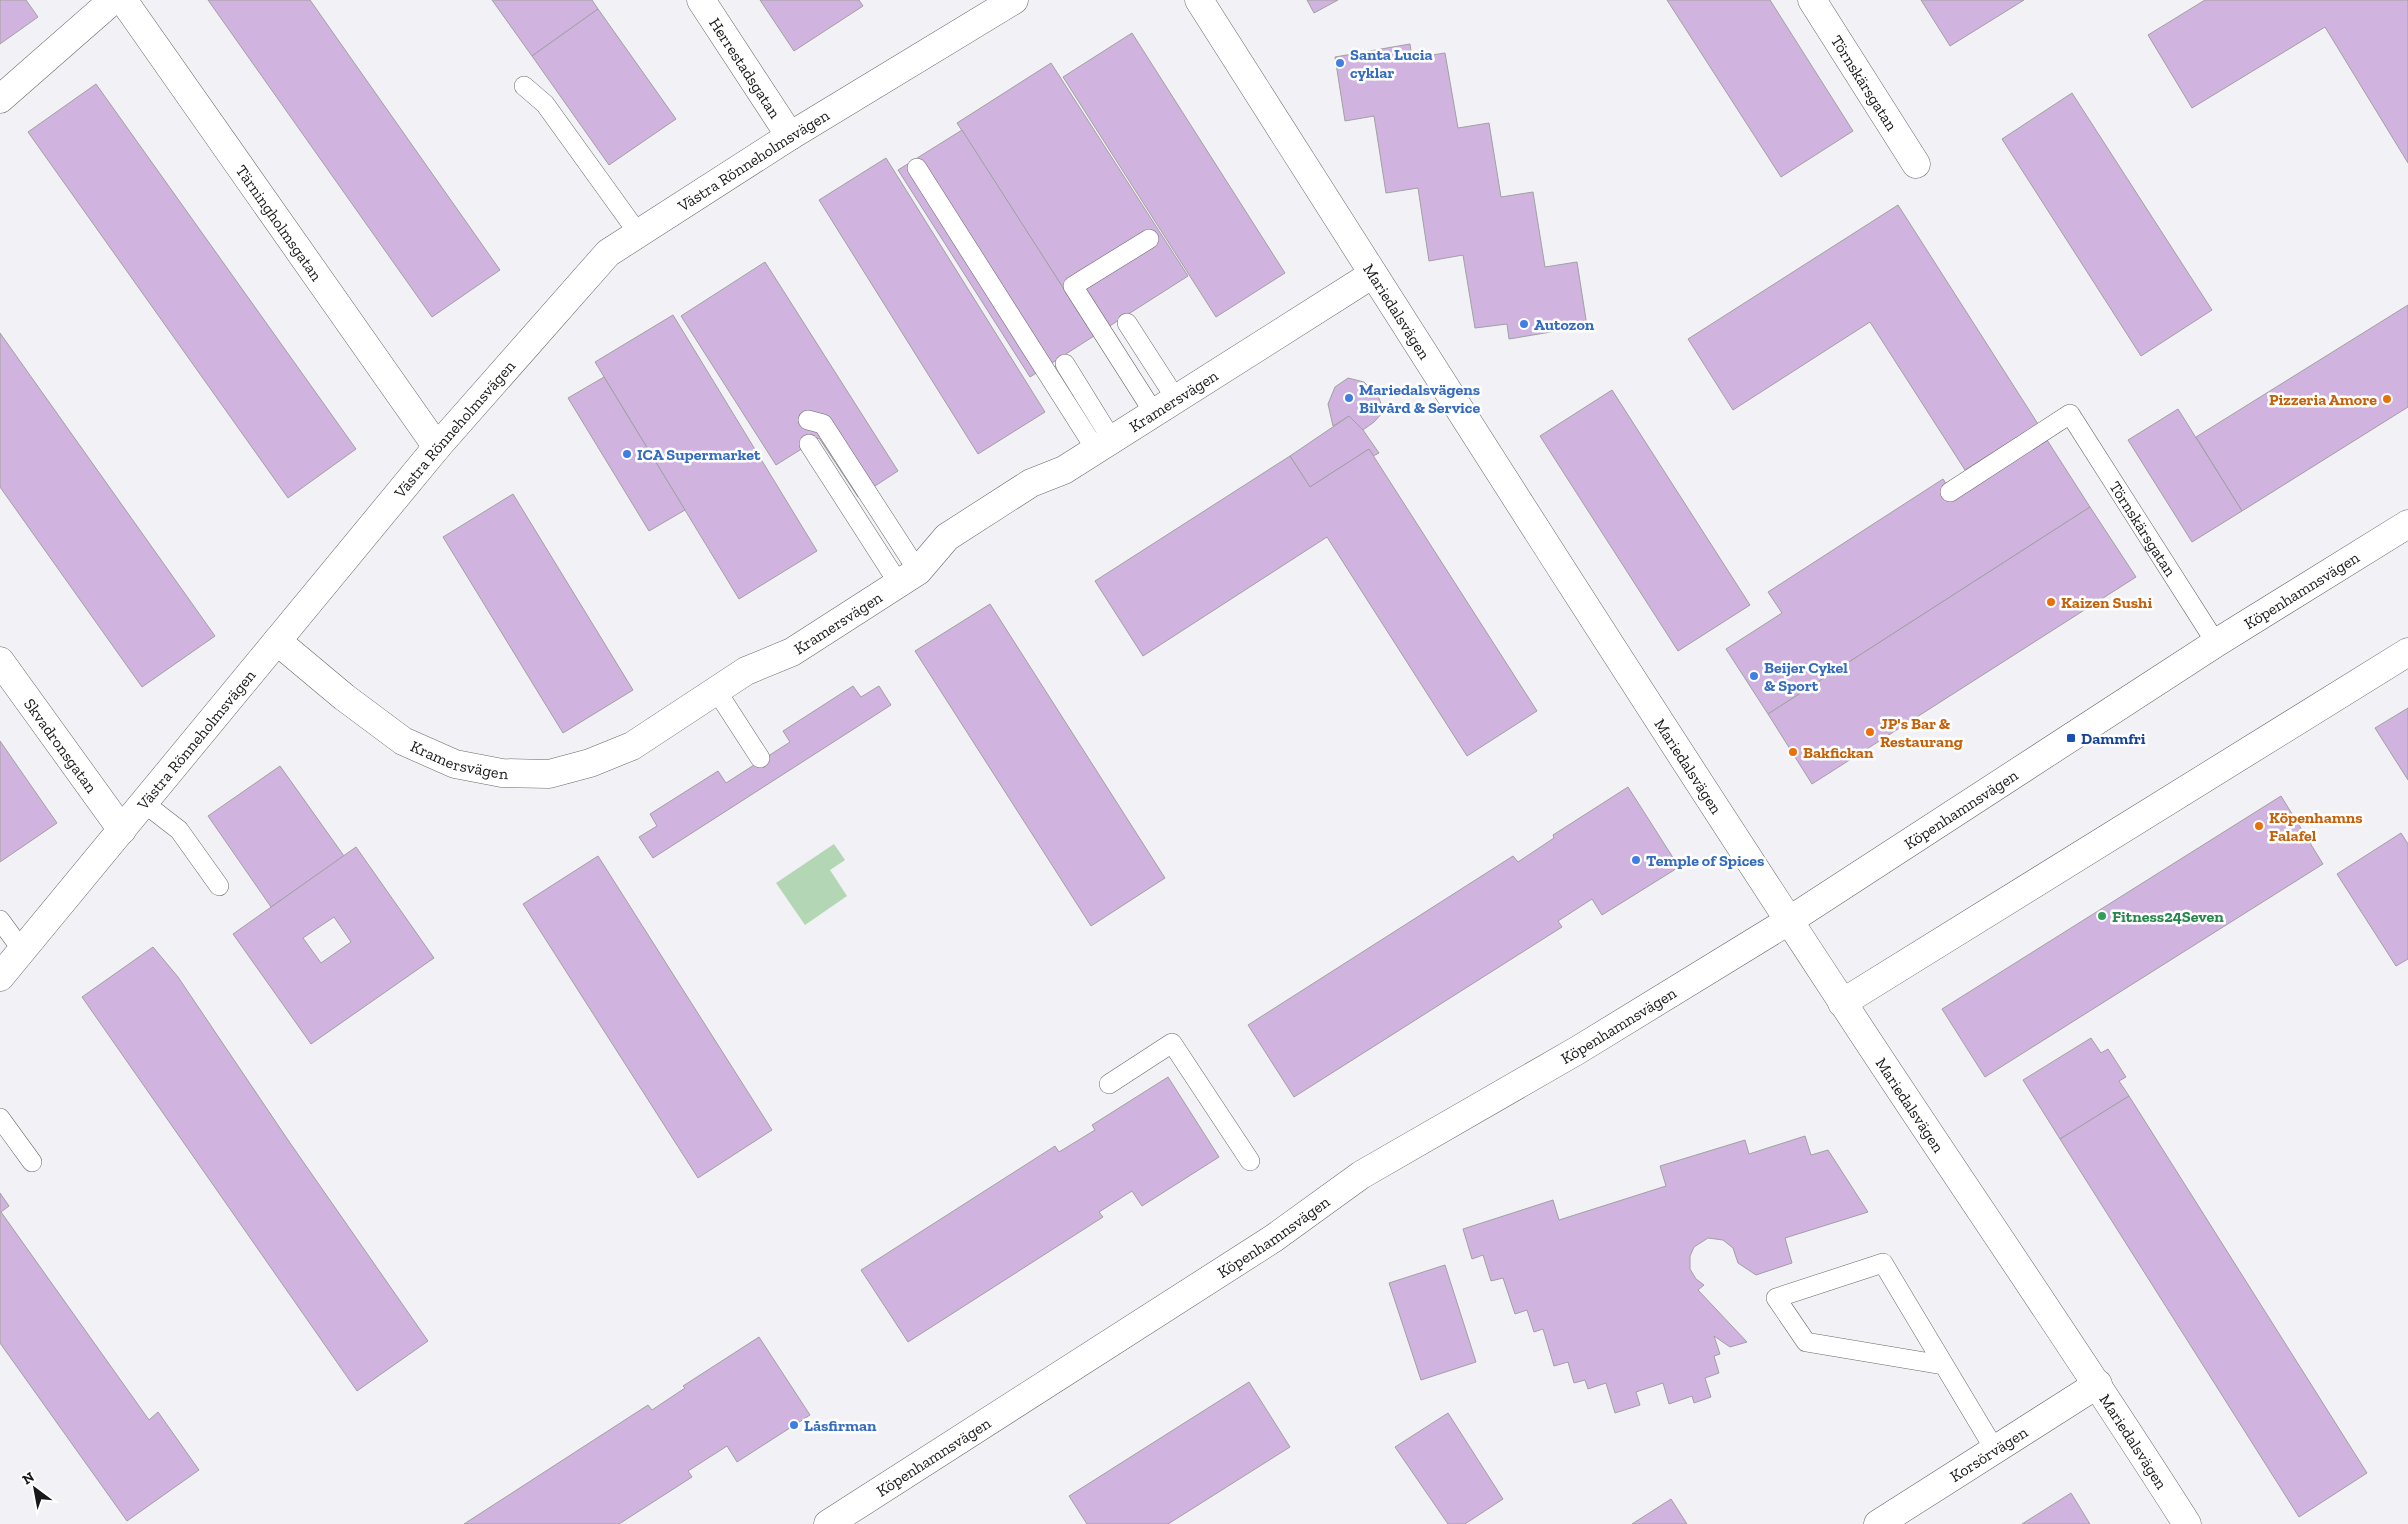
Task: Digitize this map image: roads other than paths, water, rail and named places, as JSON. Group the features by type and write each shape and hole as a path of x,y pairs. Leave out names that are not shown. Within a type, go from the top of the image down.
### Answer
{"street":[{"path":"0,99 113,0"},
{"name":"Tärningholmsgatan","path":"123,0 437,447"},
{"name":"Herrestadsgatan","path":"701,0 790,136"},
{"name":"Västra Rönneholmsvägen","path":"0,977 437,447 608,253 790,136 1014,0"},
{"name":"Mariedalsvägen","path":"1199,0 1842,1003 2098,1384 2187,1524"},
{"name":"Törnskärsgatan","path":"1812,0 1916,164"},
{"name":"Kramersvägen","path":"277,641 344,698 403,741 455,764 502,773 549,774 590,763 632,746 746,671 792,652 908,577 947,537 1031,483 1064,470 1373,274"},
{"name":"Köpenhamnsvägen","path":"828,1524 1266,1244 1361,1175 1578,1050 1790,920 2216,643 2408,524"},
{"path":"1842,1003 2408,652"},
{"name":"Skvadronsgatan","path":"0,661 122,830"},
{"name":"Korsörvägen","path":"1878,1524 2098,1384"}],"lane":[{"path":"524,86 545,104 638,233"},
{"path":"917,168 1104,445"},
{"path":"1148,239 1073,286 1165,406"},
{"path":"1127,323 1165,406"},
{"path":"1065,364 1104,445"},
{"name":"Törnskärsgatan","path":"1950,492 2070,414 2216,643"},
{"path":"808,420 824,424 908,577"},
{"path":"809,444 908,577"},
{"path":"716,690 760,758"},
{"path":"144,803 179,830 220,886"},
{"path":"0,920 22,950"},
{"path":"1109,1084 1172,1043 1250,1161"},
{"path":"0,1118 32,1162"},
{"path":"1943,1365 1806,1342 1776,1298 1883,1263 1995,1450"}],"place":[{"name":"Santa Lucia cyklar","path":"1340,63"},
{"name":"Autozon","path":"1524,324"},
{"name":"Mariedalsvägens Bilvård & Service","path":"1349,398"},
{"name":"Pizzeria Amore","path":"2387,399"},
{"name":"ICA Supermarket","path":"627,454"},
{"name":"Kaizen Sushi","path":"2051,602"},
{"name":"Beijer Cykel & Sport","path":"1754,676"},
{"name":"JP's Bar & Restaurang","path":"1870,732"},
{"name":"Dammfri","path":"2071,738"},
{"name":"Bakfickan","path":"1793,752"},
{"name":"Köpenhamns Falafel","path":"2259,826"},
{"name":"Temple of Spices","path":"1636,860"},
{"name":"Fitness24Seven","path":"2102,916"},
{"name":"Låsfirman","path":"794,1425"}]}
